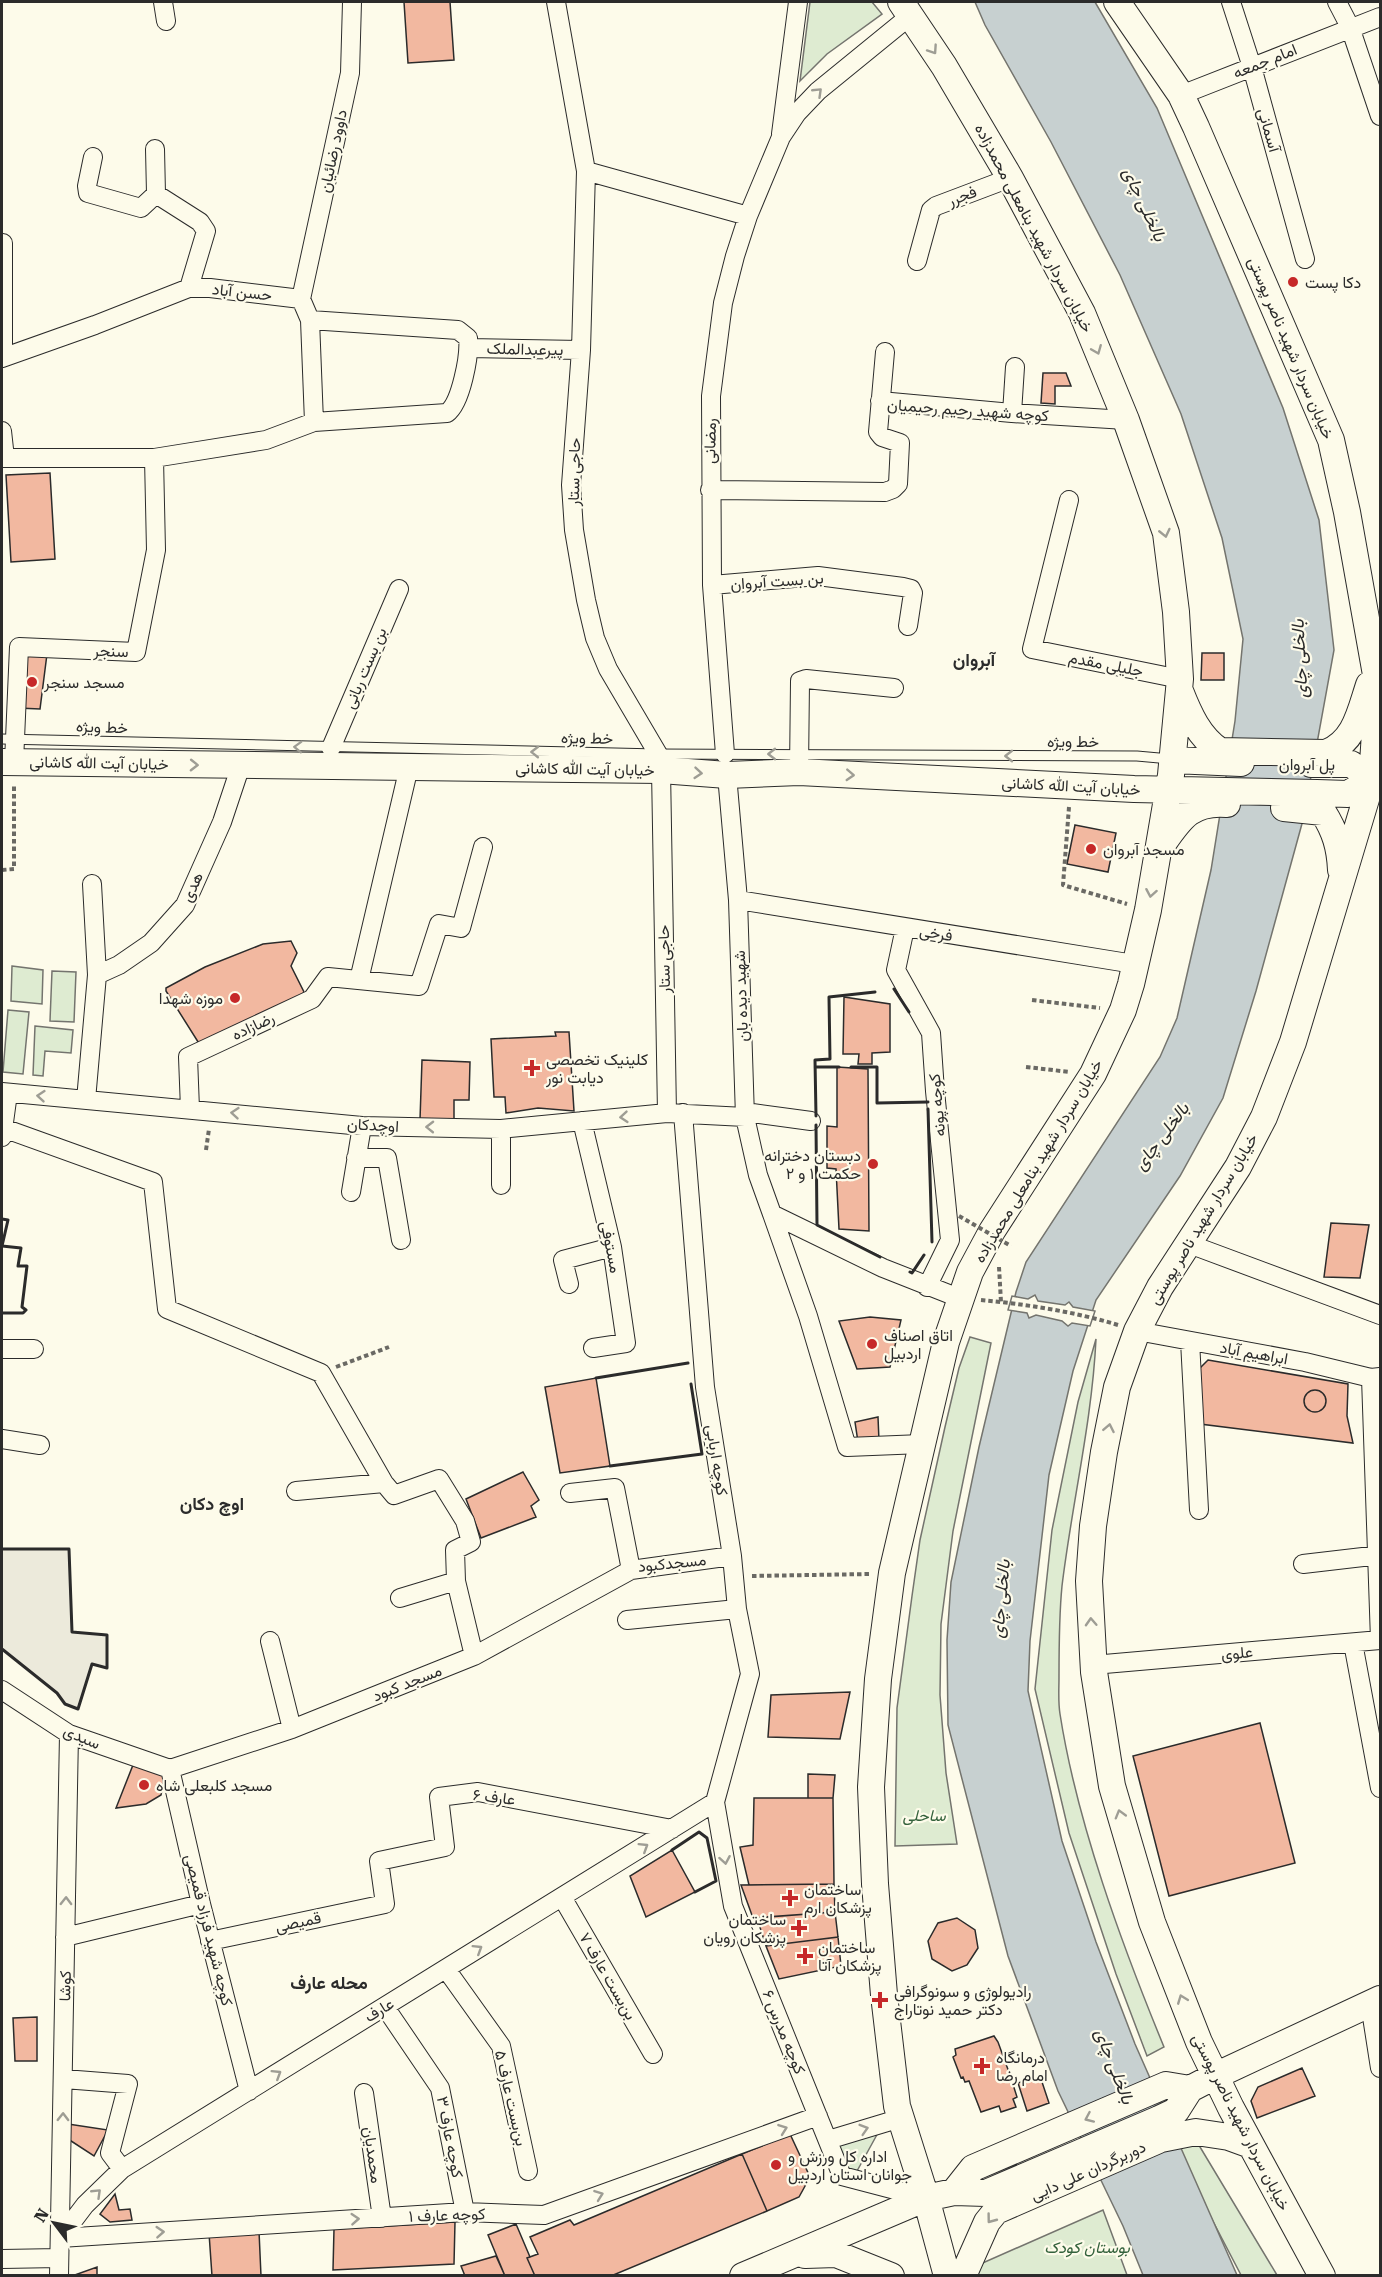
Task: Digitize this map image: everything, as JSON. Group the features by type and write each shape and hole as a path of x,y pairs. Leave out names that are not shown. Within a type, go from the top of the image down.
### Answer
{"main road":[{"name":"خیابان سردار شهید ناصر پوستی","path":"1117,2 1180,95 1245,238 1331,440 1360,577 1378,680 1376,778 1341,881 1293,1042 1263,1117 1238,1167 1160,1287 1137,1331 1117,1387 1093,1526 1089,1581 1093,1665 1112,1786 1152,1922 1194,2031 1215,2076 1322,2276"},
{"name":"خیابان سردار شهید بنامعلی محمدزاده","path":"906,9 944,66 1010,178 1082,313 1126,420 1166,533 1176,612 1180,684 1168,790 1148,910 1131,984 1122,1010 1093,1074 993,1231 970,1272 959,1298 937,1376 892,1573 878,1678 871,1787 875,1884 884,1995 901,2118 947,2276"},
{"path":"1316,758 1339,748 1355,725 1378,680"},
{"path":"1180,684 1197,729 1216,755"},
{"name":"خیابان آیت الله کاشانی","path":"8,751 241,765 409,767 660,762 726,765 799,763 1070,785 1168,790"},
{"name":"پل آبروان","path":"1173,759 1216,755 1316,758 1351,764 1376,778"},
{"name":"پل آبروان","path":"1215,797 1314,802 1348,794 1376,778"},
{"path":"1168,790 1215,797"},
{"path":"1158,851 1176,823 1195,807 1215,797"},
{"path":"1314,802 1335,832 1340,849 1341,881"},
{"path":"743,2276 926,2198 954,2192 986,2193 1038,2182 1176,2111 1191,2089 1215,2076 1375,2001"},
{"path":"954,2192 973,2168 1166,2085 1191,2089"},
{"name":"دوربرگردان علی دایی","path":"963,2276 987,2222 996,2211 1038,2182 1161,2139 1196,2132 1251,2145"},
{"path":"792,2254 836,2254 891,2276"}],"street":[{"path":"163,2 166,21"},
{"name":"داوود رضائیان","path":"301,299 350,73 352,2"},
{"name":"حاجی ستار","path":"556,2 586,171 580,350 571,485 574,530 595,638 608,669 660,762 675,1113"},
{"name":"رمضانی","path":"781,137 798,2"},
{"name":"آسمانی","path":"1231,2 1252,66 1305,259"},
{"path":"1336,2 1350,27 1380,116"},
{"name":"رمضانی","path":"726,765 712,585 710,490 711,396 723,303 748,216 781,137 797,113 818,91 906,9"},
{"name":"امام جمعه","path":"1180,95 1380,16"},
{"path":"93,157 87,186 88,193 141,208 156,194 154,149"},
{"path":"586,171 748,216"},
{"name":"فجرر","path":"917,261 932,210 936,206 1010,178"},
{"path":"156,194 200,222 206,231 189,288"},
{"path":"2,357 3,243"},
{"name":"حسن آباد","path":"2,357 95,325 189,288 210,288 301,299"},
{"path":"301,299 310,320 314,422"},
{"path":"2,431 3,458 154,458 266,440 314,422 447,413 456,403 469,348 468,338 458,330 310,320"},
{"name":"پیرعبدالملک","path":"469,348 580,350"},
{"path":"880,401 885,352"},
{"path":"1012,413 1015,367"},
{"name":"کوچه شهید رحیم رحیمیان","path":"710,490 885,492 893,489 898,484 901,447 897,440 879,435 880,401 1126,420"},
{"name":"سنجر","path":"8,751 10,663 19,647 136,652 156,550 154,458"},
{"name":"جلیلی مقدم","path":"1069,501 1032,649 1180,684"},
{"name":"بن بست آبروان","path":"712,585 818,576 903,587 910,589 913,593 908,626"},
{"name":"بن بست ربانی","path":"331,748 399,589"},
{"path":"799,763 800,681 806,679 894,688"},
{"name":"هدی","path":"98,975 119,965 151,943 185,905 222,822 241,765"},
{"name":"شهید دیده بان","path":"726,765 738,900 745,1115 758,1175 807,1316 847,1447 922,1444"},
{"path":"360,980 409,767"},
{"name":"رضازاده","path":"190,1109 188,1057 312,999 328,977 419,986 439,924 461,928 483,847"},
{"path":"86,1100 98,975 92,884"},
{"name":"فرخی","path":"738,900 1134,964"},
{"name":"کوچه پونه","path":"905,928 896,970 931,1033 950,1240 927,1287"},
{"path":"5,1092 2,1132 153,1182 167,1309 321,1373 384,1483 394,1494 439,1479 465,1521 471,1542 455,1550 456,1581 474,1656"},
{"name":"اوچدکان","path":"5,1092 362,1126 501,1129 675,1113 745,1115 811,1121"},
{"name":"کوچه اربابی","path":"675,1113 705,1388 732,1556 737,1608 750,1674 715,1802"},
{"name":"مستوفی","path":"582,1121 612,1247 626,1343 594,1348"},
{"path":"351,1192 362,1126"},
{"path":"501,1129 501,1185"},
{"path":"356,1158 387,1158 401,1240"},
{"path":"772,1214 819,1239 927,1287 959,1298"},
{"path":"1189,1244 1380,1315"},
{"path":"568,1284 563,1260 612,1247"},
{"name":"ابراهیم آباد","path":"1137,1331 1376,1377 1380,1640"},
{"path":"1190,1341 1199,1510"},
{"path":"2,1349 34,1349"},
{"path":"2,1439 39,1445"},
{"path":"296,1491 384,1483"},
{"name":"مسجدکبود","path":"570,1493 615,1488 632,1570 732,1556"},
{"path":"1303,1564 1378,1555"},
{"name":"مسجد کبود","path":"170,1769 292,1729 474,1656 632,1570"},
{"path":"400,1598 456,1581"},
{"path":"627,1620 737,1608"},
{"name":"علوی","path":"1093,1665 1380,1640"},
{"path":"270,1641 292,1729"},
{"path":"1353,1643 1380,1788"},
{"name":"سیدی","path":"2,1690 69,1734 170,1769"},
{"name":"کوشا","path":"59,2267 69,1734"},
{"name":"کوچه شهید فرزاد قمیصی","path":"170,1769 210,1941 249,2091"},
{"name":"عارف ۶","path":"385,1904 379,1861 445,1847 439,1797 477,1792 672,1829"},
{"name":"عارف","path":"60,2238 85,2205 122,2169 715,1802"},
{"name":"کوچه مدرس ۶","path":"715,1802 733,1906 842,2176 926,2198"},
{"name":"بن‌بست عارف ۷","path":"562,1897 653,2054"},
{"path":"65,1937 201,1904"},
{"name":"قمیصی","path":"210,1941 385,1904"},
{"name":"بن‌بست عارف ۵","path":"446,1969 501,2046 528,2171"},
{"path":"1375,2001 1380,2068"},
{"name":"کوچه عارف ۳","path":"385,2007 440,2088 465,2212"},
{"path":"64,2079 128,2084 110,2153 122,2169"},
{"name":"محمدیان","path":"364,2093 382,2218"},
{"name":"کوچه عارف ۱","path":"60,2238 465,2212 544,2215 818,2116"},
{"path":"828,2140 901,2118"},
{"path":"2,2259 59,2267"}],"lane":[{"name":"خط ویژه","path":"8,751 331,748 660,762"},
{"name":"خط ویژه","path":"799,763 1137,756 1173,759"}],"path":[{"path":"2,870 14,869 8,751"},
{"path":"1070,785 1063,885 1148,910"},
{"path":"1032,1000 1122,1010"},
{"path":"1026,1067 1093,1074"},
{"path":"959,1216 1011,1246"},
{"path":"998,1268 1002,1302"},
{"path":"959,1298 1002,1302 1099,1319 1137,1331"},
{"path":"321,1373 389,1347"},
{"path":"734,1576 892,1573"}],"green space":[{"path":"810,2 872,2 882,14 827,54 800,81"},
{"path":"12,966 43,970 42,1004 11,1001"},
{"path":"52,971 76,972 74,1022 50,1021"},
{"path":"8,1010 29,1012 23,1074 3,1072"},
{"path":"35,1026 73,1030 71,1053 45,1051 43,1076 33,1075"},
{"name":"ساحلی","path":"970,1337 991,1343 953,1531 941,1624 940,1695 946,1773 957,1844 895,1846 897,1708 920,1540 959,1368"},
{"path":"1096,1339 1086,1432 1062,1586 1059,1631 1059,1705 1068,1755 1089,1840 1117,1926 1164,2047 1147,2056 1116,1974 1069,1833 1035,1689 1052,1530 1078,1402"},
{"path":"879,2131 857,2171 848,2175 835,2143"},
{"path":"1191,2132 1277,2275 1241,2275 1171,2141"},
{"name":"بوستان کودک","path":"1103,2210 1127,2275 969,2276 969,2269"}],"shaded area":[{"path":"2,1549 69,1549 72,1632 107,1635 107,1668 92,1664 78,1709 65,1704 57,1693 2,1649"}],"water":[{"name":"بالخلی چای","path":"975,2 1095,2 1157,108 1283,408 1319,520 1334,650 1303,820 1256,991 1223,1098 1180,1176 1096,1300 1073,1371 1049,1475 1030,1641 1028,1691 1062,1841 1096,1942 1135,2044 1237,2275 1143,2275 1123,2226 1058,2091 1008,1956 948,1725 947,1640 951,1582 979,1447 1016,1292 1026,1262 1160,1057 1177,1018 1211,870 1235,721 1243,639 1222,538 1181,414 1120,275 1051,142 985,25"}],"pier":[{"path":"1035,1295 1038,1301 1065,1305 1069,1302 1073,1307 1095,1311 1090,1326 1072,1323 1068,1326 1062,1321 1036,1315 1029,1318 1027,1313 1008,1310 1012,1296 1028,1299"}],"building":[{"path":"404,2 450,2 454,60 408,63"},
{"path":"1043,373 1066,373 1071,386 1055,386 1055,404 1041,403"},
{"path":"50,473 55,559 11,562 6,475"},
{"name":"مسجد سنجر","path":"25,653 47,654 40,709 18,708"},
{"path":"1202,653 1224,653 1224,680 1201,680"},
{"name":"مسجد آبروان","path":"1075,825 1116,833 1108,872 1067,864"},
{"name":"موزه شهدا","path":"291,941 297,953 291,966 304,992 296,1004 200,1045 166,988 205,967 263,944"},
{"path":"844,997 890,1004 890,1052 872,1053 872,1064 858,1064 859,1054 843,1054"},
{"name":"کلینیک تخصصی دیابت نور","path":"555,1032 569,1032 574,1111 538,1108 506,1113 505,1097 494,1097 491,1039 556,1036"},
{"path":"422,1060 470,1062 469,1100 454,1100 454,1121 420,1120"},
{"path":"837,1067 868,1069 869,1231 839,1229 836,1169 827,1168 827,1126 837,1127"},
{"path":"1331,1223 1369,1225 1360,1278 1324,1277"},
{"name":"اتاق اصناف اردبیل","path":"870,1317 901,1320 890,1367 857,1369 839,1321"},
{"path":"1208,1360 1348,1384 1347,1416 1353,1443 1200,1424 1199,1369"},
{"path":"596,1378 610,1466 560,1473 545,1387"},
{"path":"1315,1390 1323,1393 1326,1401 1323,1409 1315,1412 1307,1409 1304,1401 1307,1393"},
{"path":"878,1417 879,1441 858,1442 855,1422"},
{"path":"523,1472 539,1500 531,1506 536,1517 481,1538 466,1499"},
{"path":"850,1692 840,1739 768,1737 771,1695"},
{"path":"1260,1723 1295,1863 1169,1896 1133,1756"},
{"name":"مسجد کلبعلی شاه","path":"133,1765 165,1775 161,1795 146,1804 116,1808"},
{"path":"808,1774 835,1775 833,1798 808,1798"},
{"path":"754,1798 833,1798 834,1884 749,1885 740,1847 753,1845"},
{"path":"672,1850 695,1892 646,1917 630,1876"},
{"name":"ساختمان پزشکان ارم","path":"834,1884 835,1912 753,1918 741,1885"},
{"name":"ساختمان پزشکان رویان","path":"835,1912 838,1937 766,1946 757,1918"},
{"path":"957,1918 975,1930 978,1948 967,1965 952,1971 932,1959 928,1941 938,1923"},
{"name":"ساختمان پزشکان آتا","path":"838,1937 841,1966 779,1979 766,1946"},
{"path":"37,2017 37,2061 15,2061 13,2018"},
{"name":"درمانگاه امام رضا","path":"994,2036 1017,2097 1013,2099 1016,2107 1001,2112 999,2106 981,2112 969,2081 965,2082 963,2077 961,2078 953,2057 956,2055 955,2049"},
{"path":"1302,2068 1315,2096 1257,2118 1251,2101 1258,2087"},
{"path":"1040,2076 1049,2103 1027,2111 1018,2083"},
{"path":"68,2124 108,2130 94,2156 68,2139"},
{"name":"اداره کل ورزش و جوانان استان اردبیل","path":"790,2134 810,2177 799,2197 767,2211 742,2154"},
{"path":"742,2154 767,2211 611,2276 535,2276 527,2258 538,2254 530,2237 570,2220 574,2225"},
{"path":"115,2194 119,2210 130,2209 132,2220 110,2222 100,2214"},
{"path":"455,2222 454,2264 333,2270 334,2229"},
{"path":"516,2224 530,2257 527,2258 535,2276 505,2276 488,2235"},
{"path":"259,2231 261,2276 212,2276 209,2233"},
{"path":"496,2256 505,2276 465,2276 461,2266"},
{"path":"97,2267 97,2276 72,2276"}],"wall":[{"path":"894,989 909,1012"},
{"path":"816,1116 815,1060 830,1059 829,997 875,992"},
{"path":"815,1067 839,1067"},
{"path":"851,1067 877,1067 877,1103 928,1102"},
{"path":"928,1109 932,1242"},
{"path":"816,1125 817,1225 880,1257"},
{"path":"2,1219 8,1220 2,1246 21,1248 18,1266 27,1266 22,1307 26,1310 23,1313 2,1313"},
{"path":"910,1272 912,1273 924,1255"},
{"path":"596,1378 688,1363"},
{"path":"610,1466 702,1454 691,1384"},
{"path":"2,1549 69,1549 72,1632 107,1635 107,1668 92,1664 78,1709 65,1704 57,1693 2,1649"},
{"path":"672,1850 699,1832 707,1838 716,1881 695,1892"}],"place":[{"name":"دکا پست","path":"1293,282"},
{"name":"مسجد سنجر","path":"32,682"},
{"name":"مسجد آبروان","path":"1091,849"},
{"name":"موزه شهدا","path":"235,998"},
{"name":"کلینیک تخصصی دیابت نور","path":"532,1068"},
{"name":"دبستان دخترانه حکمت ۱ و ۲","path":"873,1164"},
{"name":"اتاق اصناف اردبیل","path":"872,1344"},
{"name":"مسجد کلبعلی شاه","path":"144,1785"},
{"name":"ساختمان پزشکان ارم","path":"790,1898"},
{"name":"ساختمان پزشکان رویان","path":"799,1928"},
{"name":"ساختمان پزشکان آتا","path":"805,1956"},
{"name":"رادیولوژی و سونوگرافی دکتر حمید نوتاراج","path":"880,2000"},
{"name":"درمانگاه امام رضا","path":"982,2066"},
{"name":"اداره کل ورزش و جوانان استان اردبیل","path":"776,2165"}],"district":[{"name":"آبروان","path":"974,659"},
{"name":"اوچ دکان","path":"212,1503"},
{"name":"محله عارف","path":"329,1982"}]}
